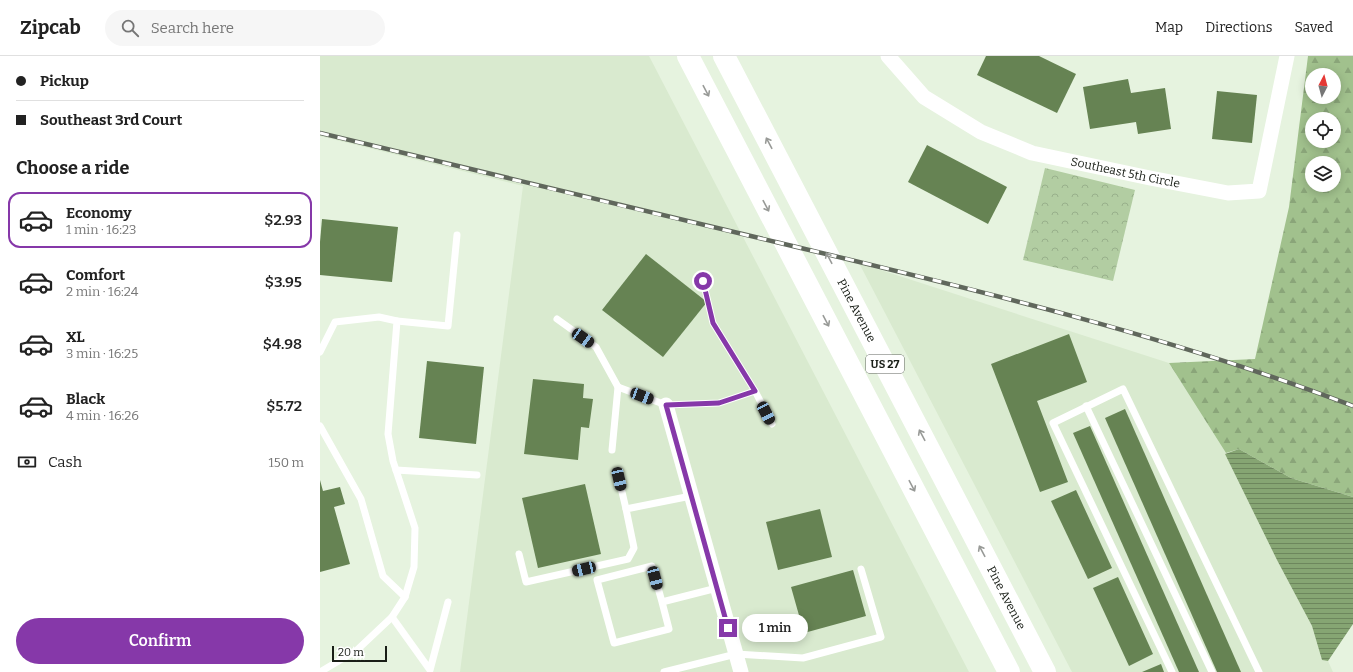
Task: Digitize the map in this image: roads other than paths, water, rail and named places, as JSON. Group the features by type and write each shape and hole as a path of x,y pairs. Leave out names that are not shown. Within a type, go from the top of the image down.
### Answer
{"highway":[{"name":"US 27","path":"688,56 1009,672"},
{"name":"Pine Avenue","path":"724,56 1045,672"}],"street":[{"name":"Southeast 5th Circle","path":"888,56 924,97 981,132 1032,153 1228,193 1259,191 1287,56"},
{"path":"666,405 741,672"}],"lane":[{"path":"320,352 335,322 379,317 397,321 448,326 457,235"},
{"path":"703,281 713,323 755,391 772,424"},
{"path":"557,319 596,347 618,387 612,450"},
{"path":"320,672 357,650 392,617 405,597 414,566 415,528 393,461 388,434 397,321"},
{"path":"618,387 666,405 719,403 755,391"},
{"path":"1172,672 1052,422 1123,389 1258,672"},
{"path":"1086,406 1212,672"},
{"path":"321,429 361,499 383,576 405,597"},
{"path":"396,470 477,475"},
{"path":"519,554 526,582 628,559 634,548 619,479"},
{"path":"626,509 691,496"},
{"path":"652,566 662,602 669,629 614,643 597,580 652,566"},
{"path":"664,672 736,654 803,658 881,637 861,569"},
{"path":"662,602 717,588"},
{"path":"430,671 448,602"},
{"path":"392,617 430,671"}],"railway":[{"path":"320,133 852,260 1069,315 1212,357 1283,380 1353,406"}]}
